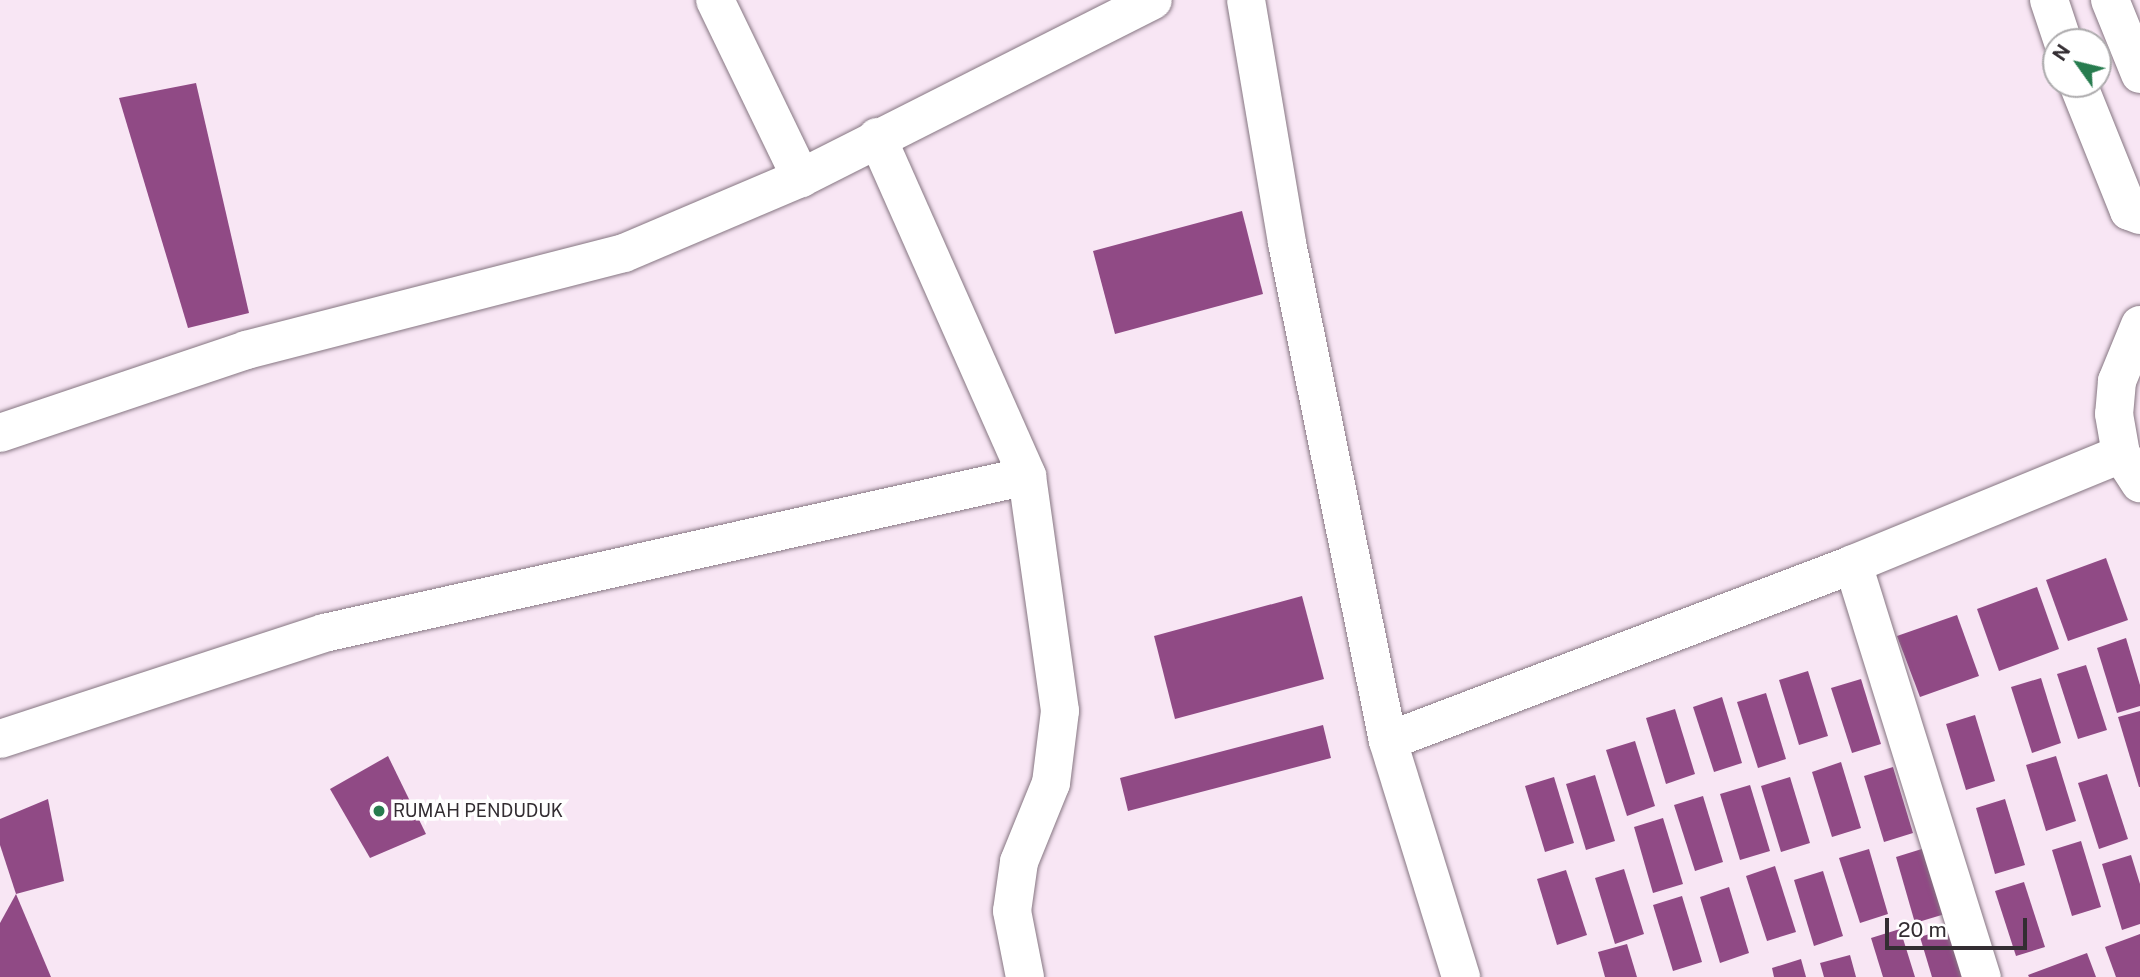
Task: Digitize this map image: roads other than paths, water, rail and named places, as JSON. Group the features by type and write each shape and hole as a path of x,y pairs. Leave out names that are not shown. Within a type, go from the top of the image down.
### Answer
{"street":[{"path":"715,0 801,178"},
{"path":"0,433 246,350 624,253 801,178 877,136 1153,0"},
{"path":"1246,0 1287,243 1388,741 1461,977"},
{"path":"2049,0 2058,28"},
{"path":"2110,0 2140,74"},
{"path":"2084,98 2129,211 2140,215"},
{"path":"877,136 1027,476 1060,711 1051,783 1019,862 1014,899 1025,977"},
{"path":"1388,741 1853,564 2131,468 2114,414 2117,381 2140,324"},
{"path":"0,739 324,633 1027,476"},
{"path":"1853,564 1982,977"}],"place":[{"name":"RUMAH PENDUDUK","path":"379,811"}]}
